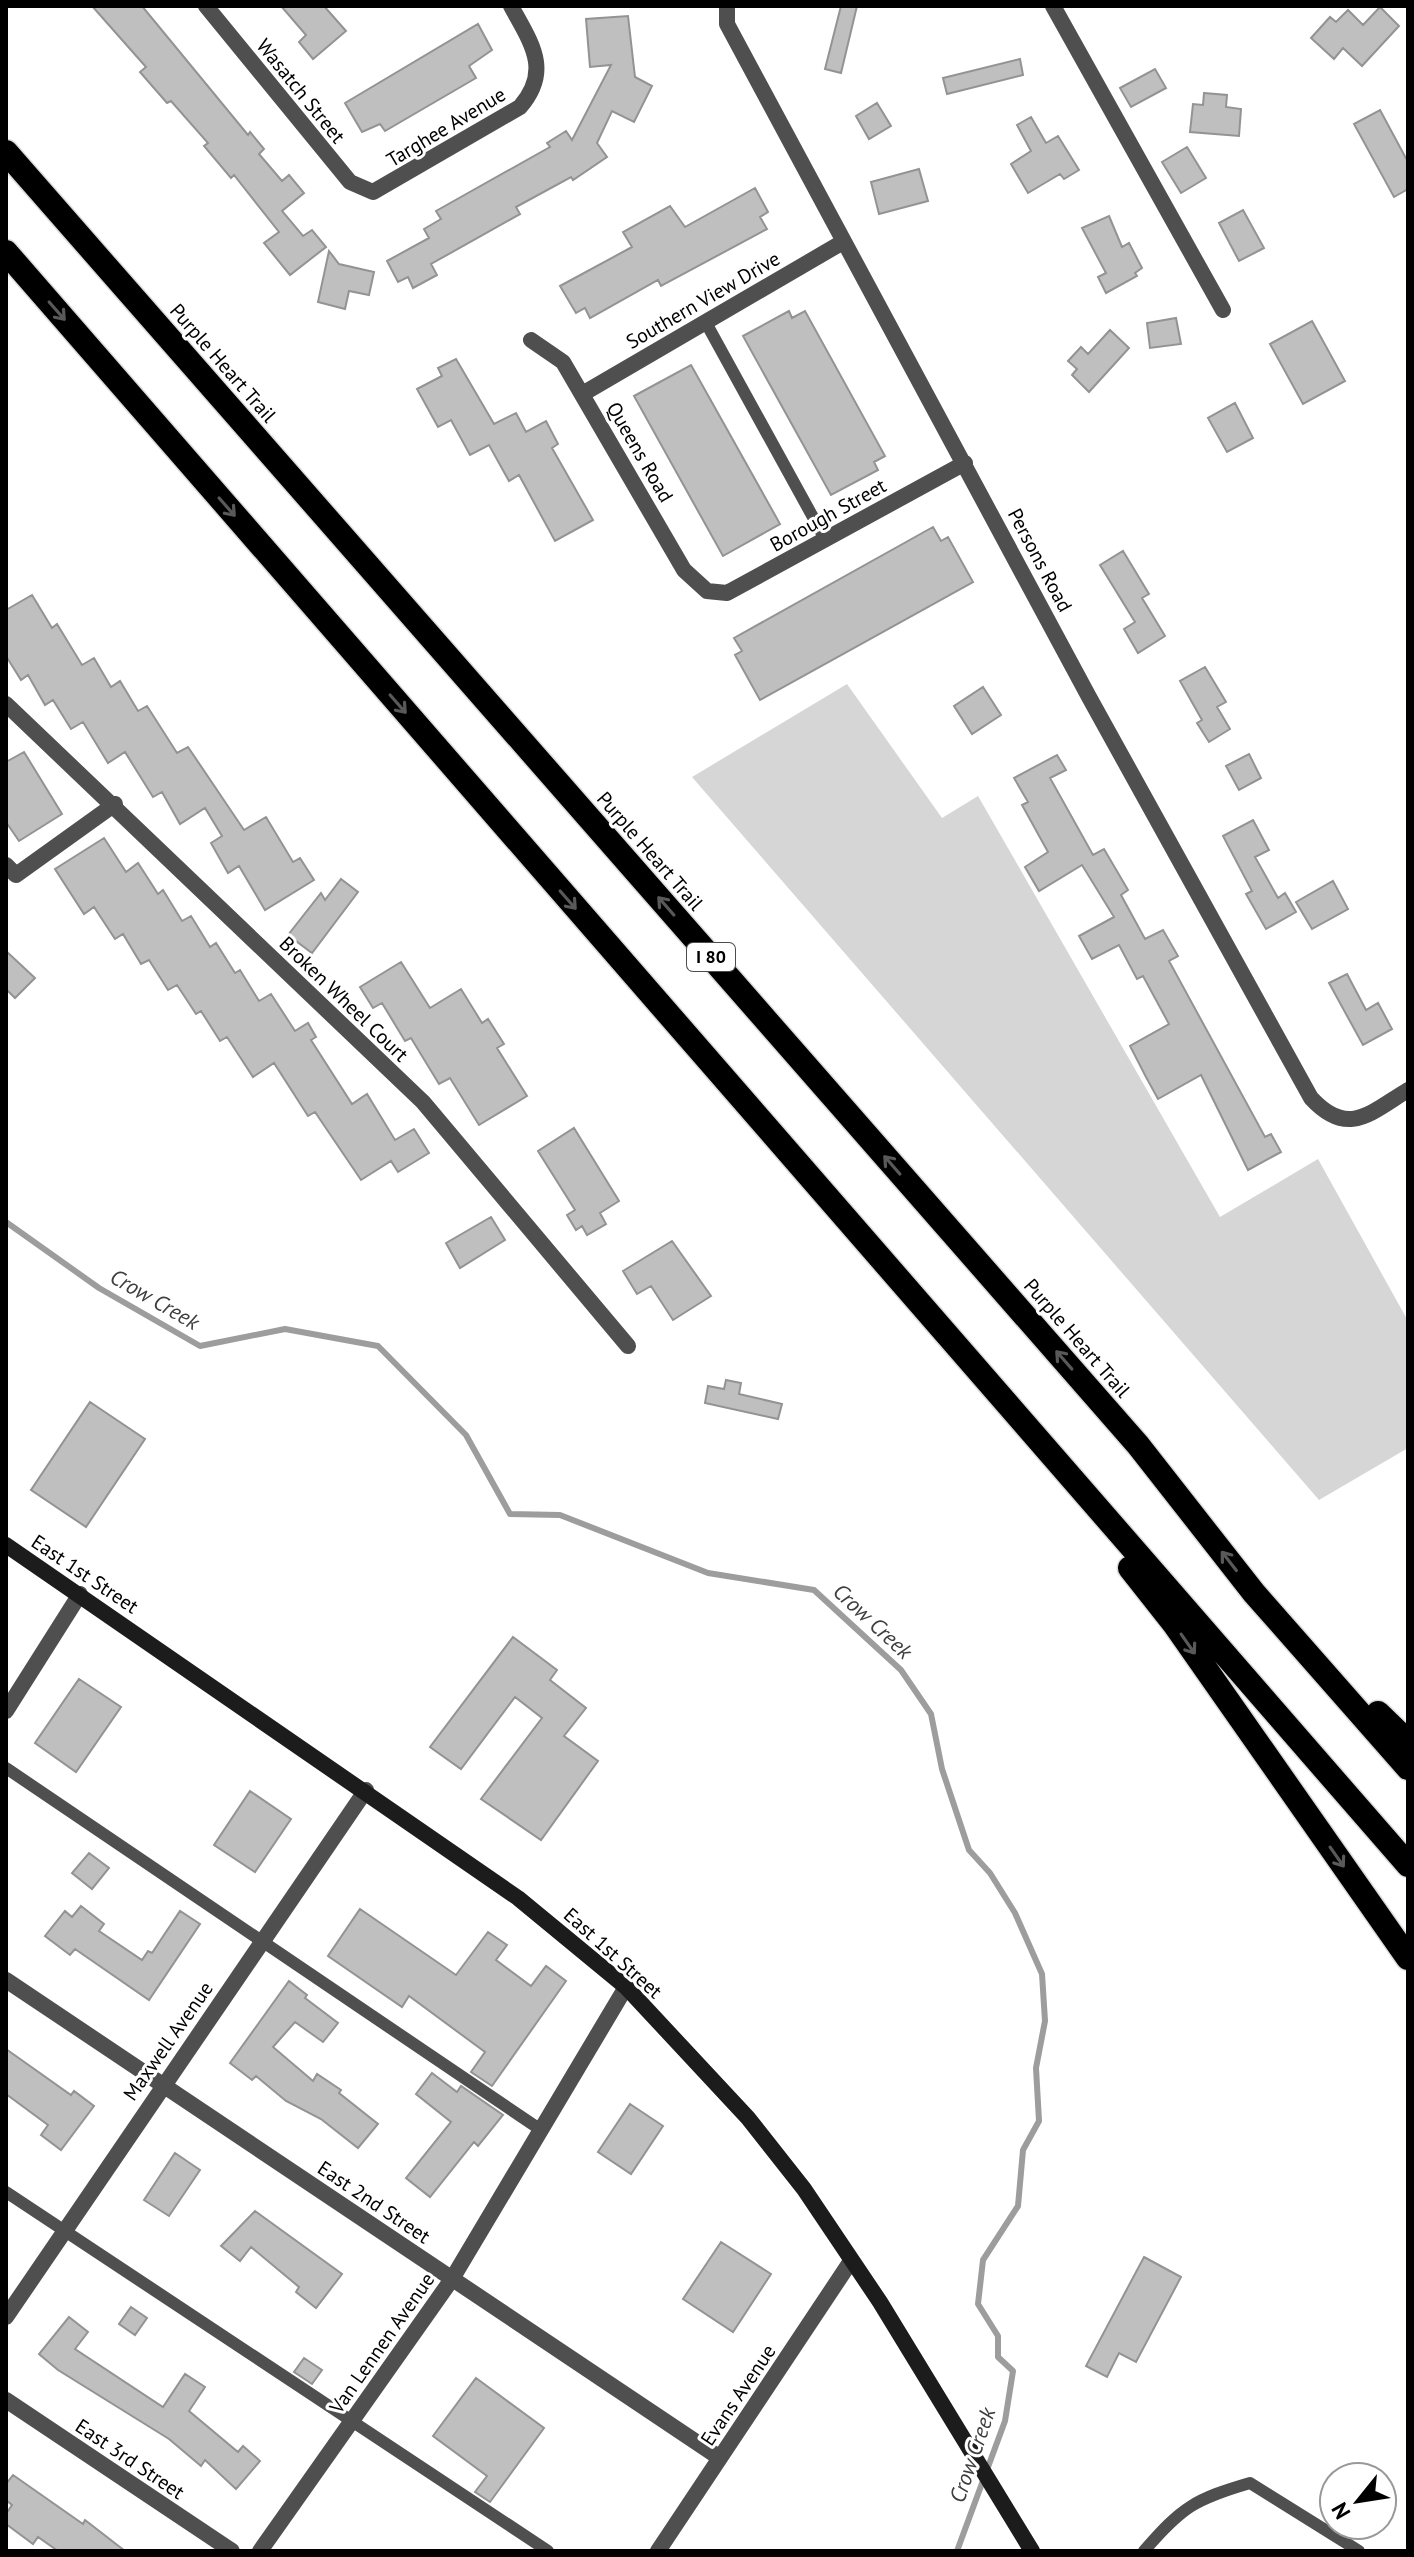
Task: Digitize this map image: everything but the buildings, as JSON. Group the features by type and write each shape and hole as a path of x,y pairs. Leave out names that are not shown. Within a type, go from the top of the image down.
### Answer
{"highway":[{"name":"Purple Heart Trail","path":"6,152 1138,1445 1254,1593 1408,1768"},
{"path":"6,252 1408,1865"},
{"path":"986,1383 1175,1625 1408,1958"},
{"path":"1254,1593 1408,1742"}],"street":[{"name":"Wasatch Street","path":"206,6 350,182 373,192"},
{"name":"Targhee Avenue","path":"373,192 520,107 535,90 537,54 511,6"},
{"name":"Persons Road","path":"727,6 727,24 843,242 1303,1084 1325,1112 1339,1121 1356,1119 1408,1090"},
{"path":"1053,6 1223,310"},
{"name":"Southern View Drive","path":"584,393 843,242"},
{"name":"Queens Road","path":"531,340 563,362 584,393 684,570 707,591"},
{"name":"Borough Street","path":"707,591 727,593 965,463"},
{"name":"Broken Wheel Court","path":"6,704 115,804 423,1102 628,1346"},
{"path":"11,870 115,804"},
{"name":"East 1st Street","path":"6,1545 366,1790 518,1898 626,1987 748,2118 804,2189 880,2302 1032,2551"},
{"path":"6,1711 80,1594"},
{"name":"Maxwell Avenue","path":"6,2317 162,2084 366,1790"},
{"name":"East 2nd Street","path":"6,1980 720,2458"},
{"name":"Van Lennen Avenue","path":"260,2551 452,2279 626,1987"},
{"name":"Evans Avenue","path":"658,2551 851,2261"},
{"name":"East 3rd Street","path":"6,2400 232,2551"}],"lane":[{"path":"705,321 825,539"},
{"path":"6,1768 541,2130"},
{"path":"6,2192 548,2551"},
{"path":"1144,2551 1167,2524 1201,2497 1250,2483 1359,2551"}],"shaded area":[{"path":"847,684 942,818 978,796 1220,1217 1318,1159 1408,1321 1408,1448 1319,1500 692,777"}],"waterway":[{"name":"Crow Creek","path":"6,1222 99,1288 200,1346 285,1329 378,1346 466,1435 510,1514 560,1515 708,1573 814,1590 901,1670 931,1714 942,1769 969,1850 990,1873 1015,1913 1042,1974 1045,2021 1036,2068 1039,2121 1023,2150 1018,2206 983,2260 978,2304 998,2336 998,2357 1013,2371 1005,2421 957,2551"}]}
